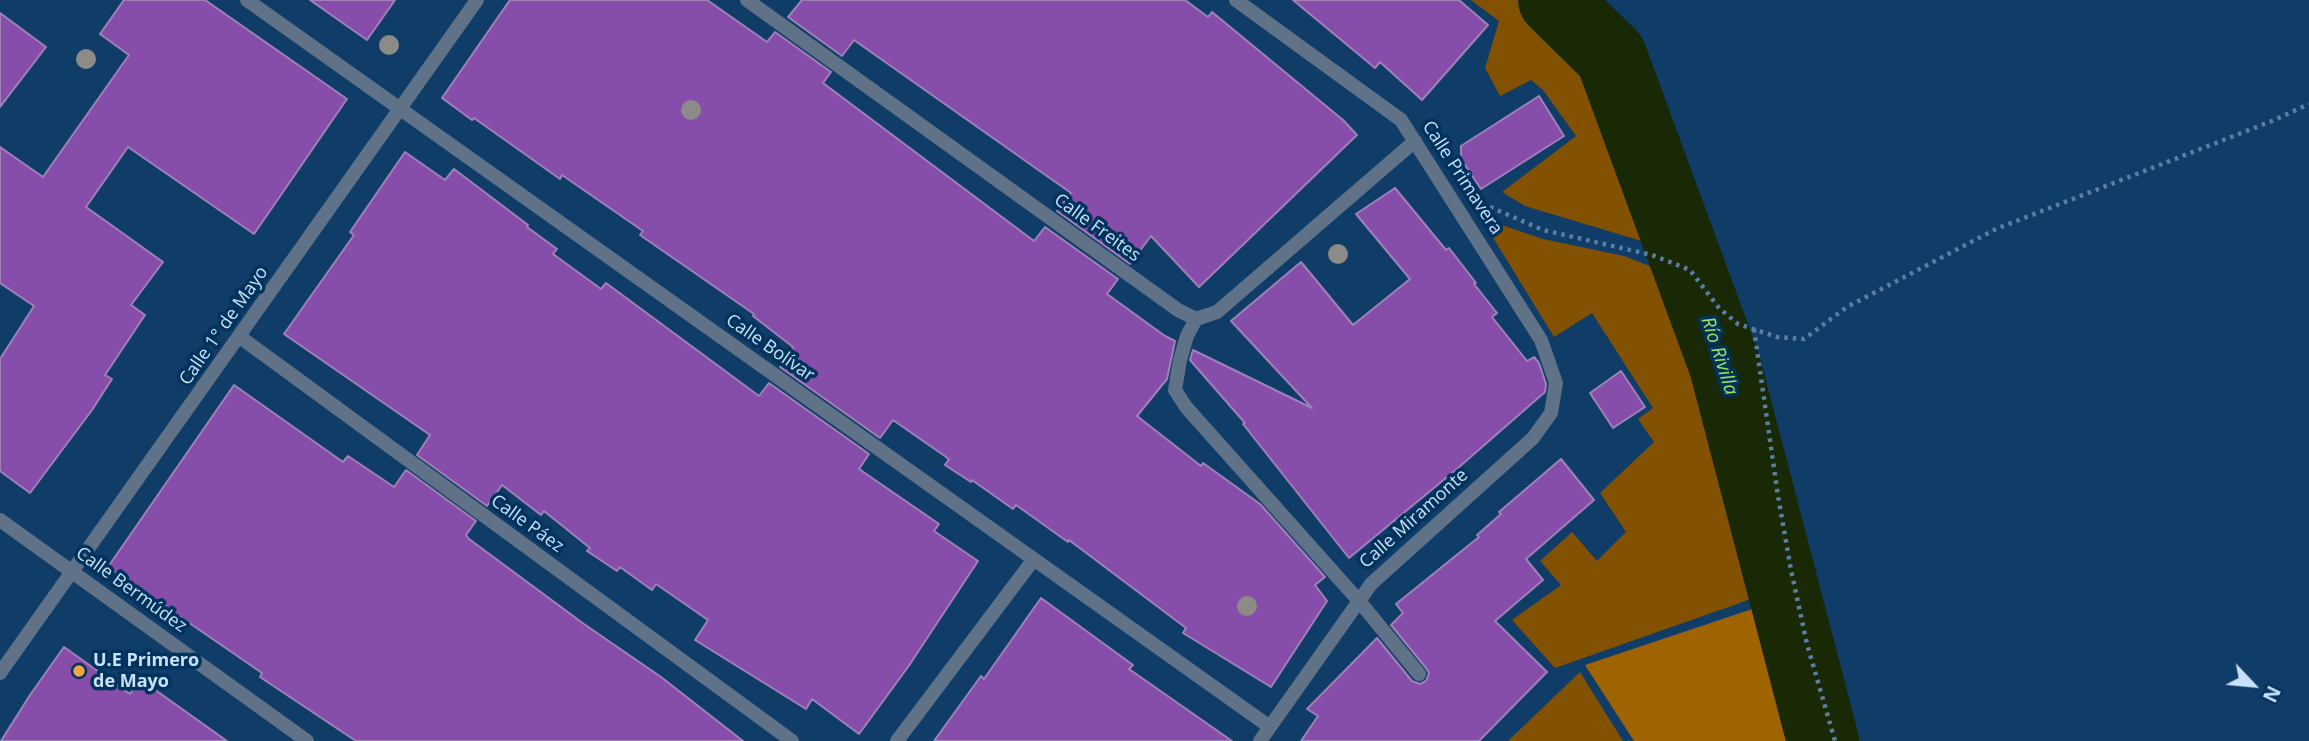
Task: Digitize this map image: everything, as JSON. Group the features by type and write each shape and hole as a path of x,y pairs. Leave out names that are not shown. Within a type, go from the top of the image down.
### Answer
{"street":[{"name":"Calle Bolívar","path":"247,0 1270,727"},
{"name":"Calle 1° de Mayo","path":"0,673 477,0"},
{"name":"Calle Freites","path":"747,0 1166,302 1196,319"},
{"name":"Calle Primavera","path":"1236,0 1401,120 1541,340 1556,383 1551,413 1532,438"},
{"path":"1415,141 1217,312 1196,319 1187,336 1175,390 1186,407 1359,601 1419,674"},
{"name":"Calle Páez","path":"240,337 792,741"},
{"name":"Calle Miramonte","path":"1260,741 1371,584 1532,438"},
{"name":"Calle Bermúdez","path":"0,520 307,741"},
{"path":"897,741 1034,559"}],"path":[{"path":"1490,206 1543,230 1652,255 1690,271 1719,308 1738,324 1777,337 1804,339 1847,307 1996,229 2273,121 2309,104"},
{"path":"1754,329 1791,570 1807,644 1835,741"}],"shaded area":[{"path":"1471,0 1532,0 1602,68 1665,248 1525,206 1502,192 1576,136 1543,90 1531,80 1500,96 1485,68 1499,21"},
{"path":"1481,218 1543,239 1624,256 1686,280 1774,591 1555,668 1512,620 1561,585 1540,561 1572,532 1597,561 1626,532 1600,493 1654,442 1638,419 1653,408 1592,313 1554,337"},
{"path":"1782,599 1812,741 1634,741 1585,665"},
{"path":"1580,672 1623,741 1508,741"}],"building":[{"path":"124,0 205,0 347,99 254,234 128,147 86,207 163,262 131,305 145,315 105,375 112,379 30,493 0,471 0,359 34,306 0,283 0,147 43,177 129,55 100,34"},
{"path":"310,0 395,0 367,40"},
{"path":"510,0 707,0 767,42 775,32 831,72 823,83 1034,241 1045,227 1118,279 1107,294 1175,341 1167,379 1137,416 1201,466 1203,463 1260,504 1325,577 1315,585 1327,601 1271,687 1183,633 1186,628 1069,540 1068,542 1016,505 1013,509 945,465 949,459 893,420 880,438 780,367 793,347 753,316 754,314 640,235 643,231 562,175 560,179 442,98"},
{"path":"802,0 1185,0 1208,17 1212,12 1343,120 1357,135 1199,287 1151,236 1130,264 1057,211 1071,193 854,40 842,56 788,17"},
{"path":"1293,0 1459,0 1488,25 1422,100 1380,62 1375,68"},
{"path":"0,13 46,47 0,107"},
{"path":"1539,96 1564,136 1481,189 1461,159 1461,146"},
{"path":"405,152 445,180 454,169 528,225 527,227 557,249 553,254 601,289 606,283 759,396 769,383 869,454 859,469 939,524 934,531 978,561 908,667 859,734 812,699 806,709 695,640 708,620 656,584 652,590 620,567 617,571 587,551 590,548 544,511 541,515 502,485 487,506 417,455 430,435 284,334 354,235 350,232"},
{"path":"1395,188 1446,250 1449,248 1476,283 1474,284 1497,313 1492,317 1527,361 1534,357 1539,363 1546,384 1545,392 1349,558 1243,424 1245,423 1190,360 1193,350 1312,408 1231,321 1301,262 1353,325 1410,279 1356,214"},
{"path":"1621,371 1645,407 1613,428 1590,393"},
{"path":"234,385 343,462 348,456 394,487 406,470 476,521 466,535 469,539 661,677 743,741 356,741 260,677 262,673 108,567"},
{"path":"1561,459 1594,500 1526,559 1543,580 1495,621 1547,672 1479,741 1301,741 1318,716 1307,709 1377,638 1412,681 1420,684 1426,681 1429,673 1426,668 1391,625 1403,613 1396,604 1479,537 1477,535 1501,514 1499,512"},
{"path":"1041,598 1133,665 1129,669 1232,741 934,741 981,676 984,679"},
{"name":"U.E Primero de Mayo","path":"64,647 130,694 140,679 227,741 1,741"}],"waterway":[{"name":"Río Rivilla","path":"1554,0 1611,56 1725,366 1823,741"}],"place":[{"name":"U.E Primero de Mayo","path":"79,671"}]}
